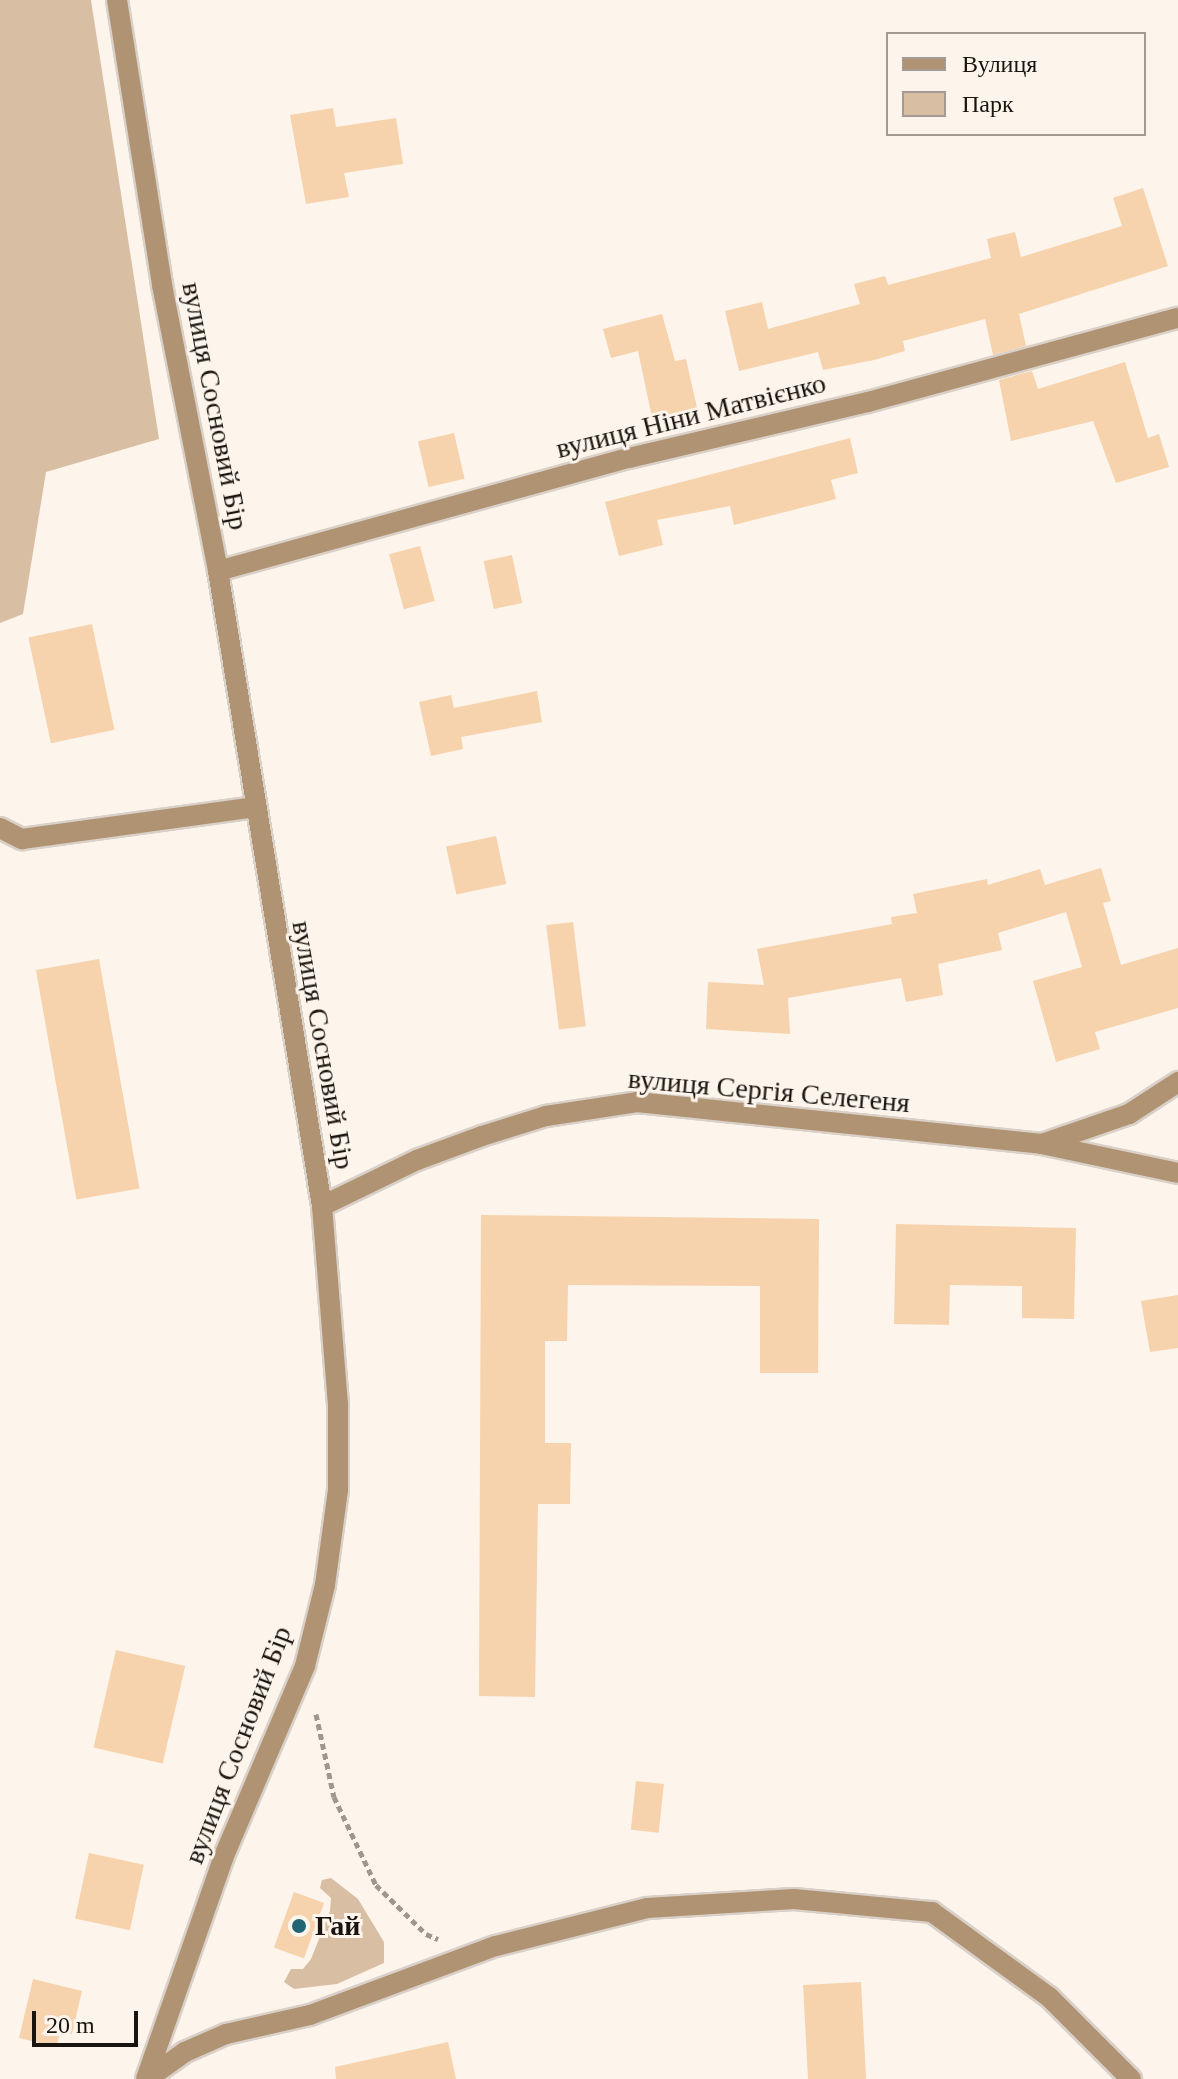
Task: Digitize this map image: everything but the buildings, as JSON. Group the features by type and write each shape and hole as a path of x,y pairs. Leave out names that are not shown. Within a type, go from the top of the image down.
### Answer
{"street":[{"name":"вулиця Сосновий Бір","path":"117,0 162,285 218,571 322,1206 334,1325 338,1490 325,1585 305,1666 224,1856 146,2079"},
{"name":"вулиця Ніни Матвієнко","path":"218,571 629,458 868,402 1178,318"},
{"path":"0,828 22,839 256,807"},
{"path":"1042,1144 1129,1114 1178,1082"},
{"name":"вулиця Сергія Селегеня","path":"322,1206 417,1160 482,1136 546,1116 637,1102 1042,1144 1178,1173"},
{"name":"вулиця Сосновий Бір","path":"146,2079 185,2052 226,2034 310,2015 475,1954 647,1908 794,1899 932,1912 1049,1997 1131,2079"}],"path":[{"path":"305,1666 334,1797 376,1885 426,1934 475,1954"}],"green space":[{"path":"0,0 91,0 159,439 46,472 23,614 0,623"},
{"path":"331,1878 358,1899 384,1942 384,1963 337,1984 294,1989 284,1982 291,1969 303,1969 311,1959 330,1911 331,1898 320,1888 322,1880"}],"place":[{"name":"Гай","path":"299,1926"}]}
